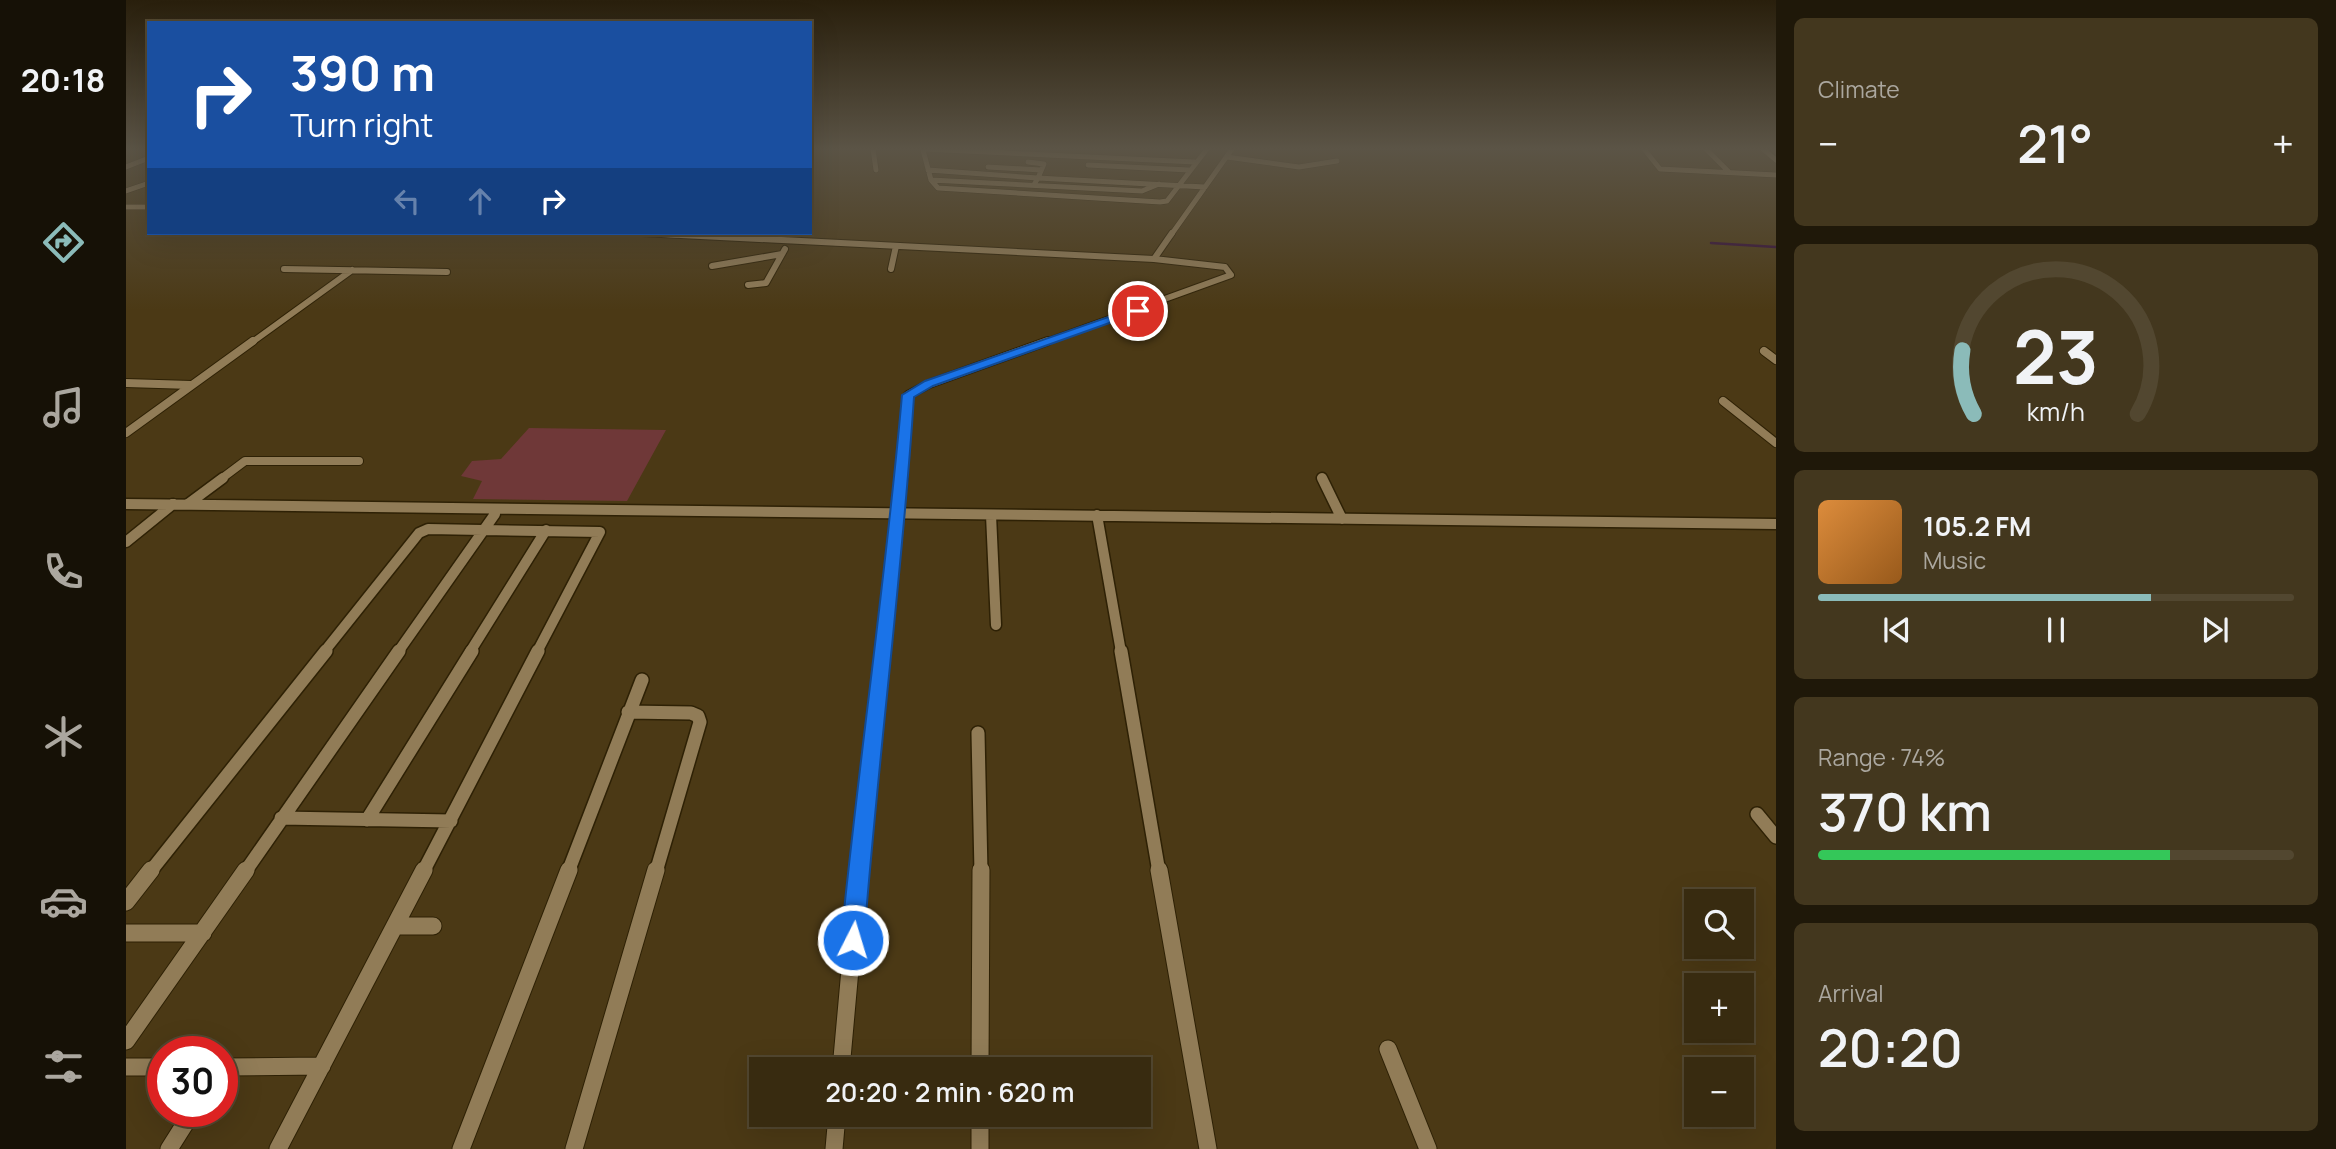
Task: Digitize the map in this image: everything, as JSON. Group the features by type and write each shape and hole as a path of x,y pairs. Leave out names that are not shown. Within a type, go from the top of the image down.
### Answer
{"street":[{"path":"1154,259 1194,203"},
{"path":"126,206 147,207"},
{"path":"679,235 1154,259 1225,267 1232,273 1138,311 911,392 866,786 842,1057"},
{"path":"748,285 766,283 789,240"},
{"path":"891,269 896,246"},
{"path":"712,266 739,264 755,255 782,254"},
{"path":"284,269 447,272"},
{"path":"126,433 352,270"},
{"path":"1764,352 1776,360"},
{"path":"126,383 191,386"},
{"path":"1723,401 1776,443"},
{"path":"188,505 244,461 359,461"},
{"path":"1322,478 1342,519"},
{"path":"126,504 1776,524"},
{"path":"126,542 173,504"},
{"path":"126,1041 495,514"},
{"path":"1097,514 1208,1149"},
{"path":"992,515 996,625"},
{"path":"126,902 419,533 428,528 596,531 602,534 278,1149"},
{"path":"367,820 546,530"},
{"path":"461,1149 642,680"},
{"path":"574,1149 699,722 698,716 691,713 628,712"},
{"path":"978,733 981,852 980,1057"},
{"path":"1757,814 1776,837"},
{"path":"281,818 451,821"},
{"path":"396,926 433,926"},
{"path":"126,933 203,933"},
{"path":"1388,1049 1428,1149"},
{"path":"238,1067 322,1066"},
{"path":"126,1067 147,1067"},
{"path":"169,1149 183,1127"},
{"path":"834,1149 837,1127"},
{"path":"979,1149 980,1127"}],"shaded area":[{"path":"529,428 666,430 627,501 473,499 482,481 461,476 472,461 501,459"}],"waterway":[{"path":"1711,243 1776,247"}],"route":[{"path":"853,940 866,786 899,513 908,395 929,384 1138,311"}]}
